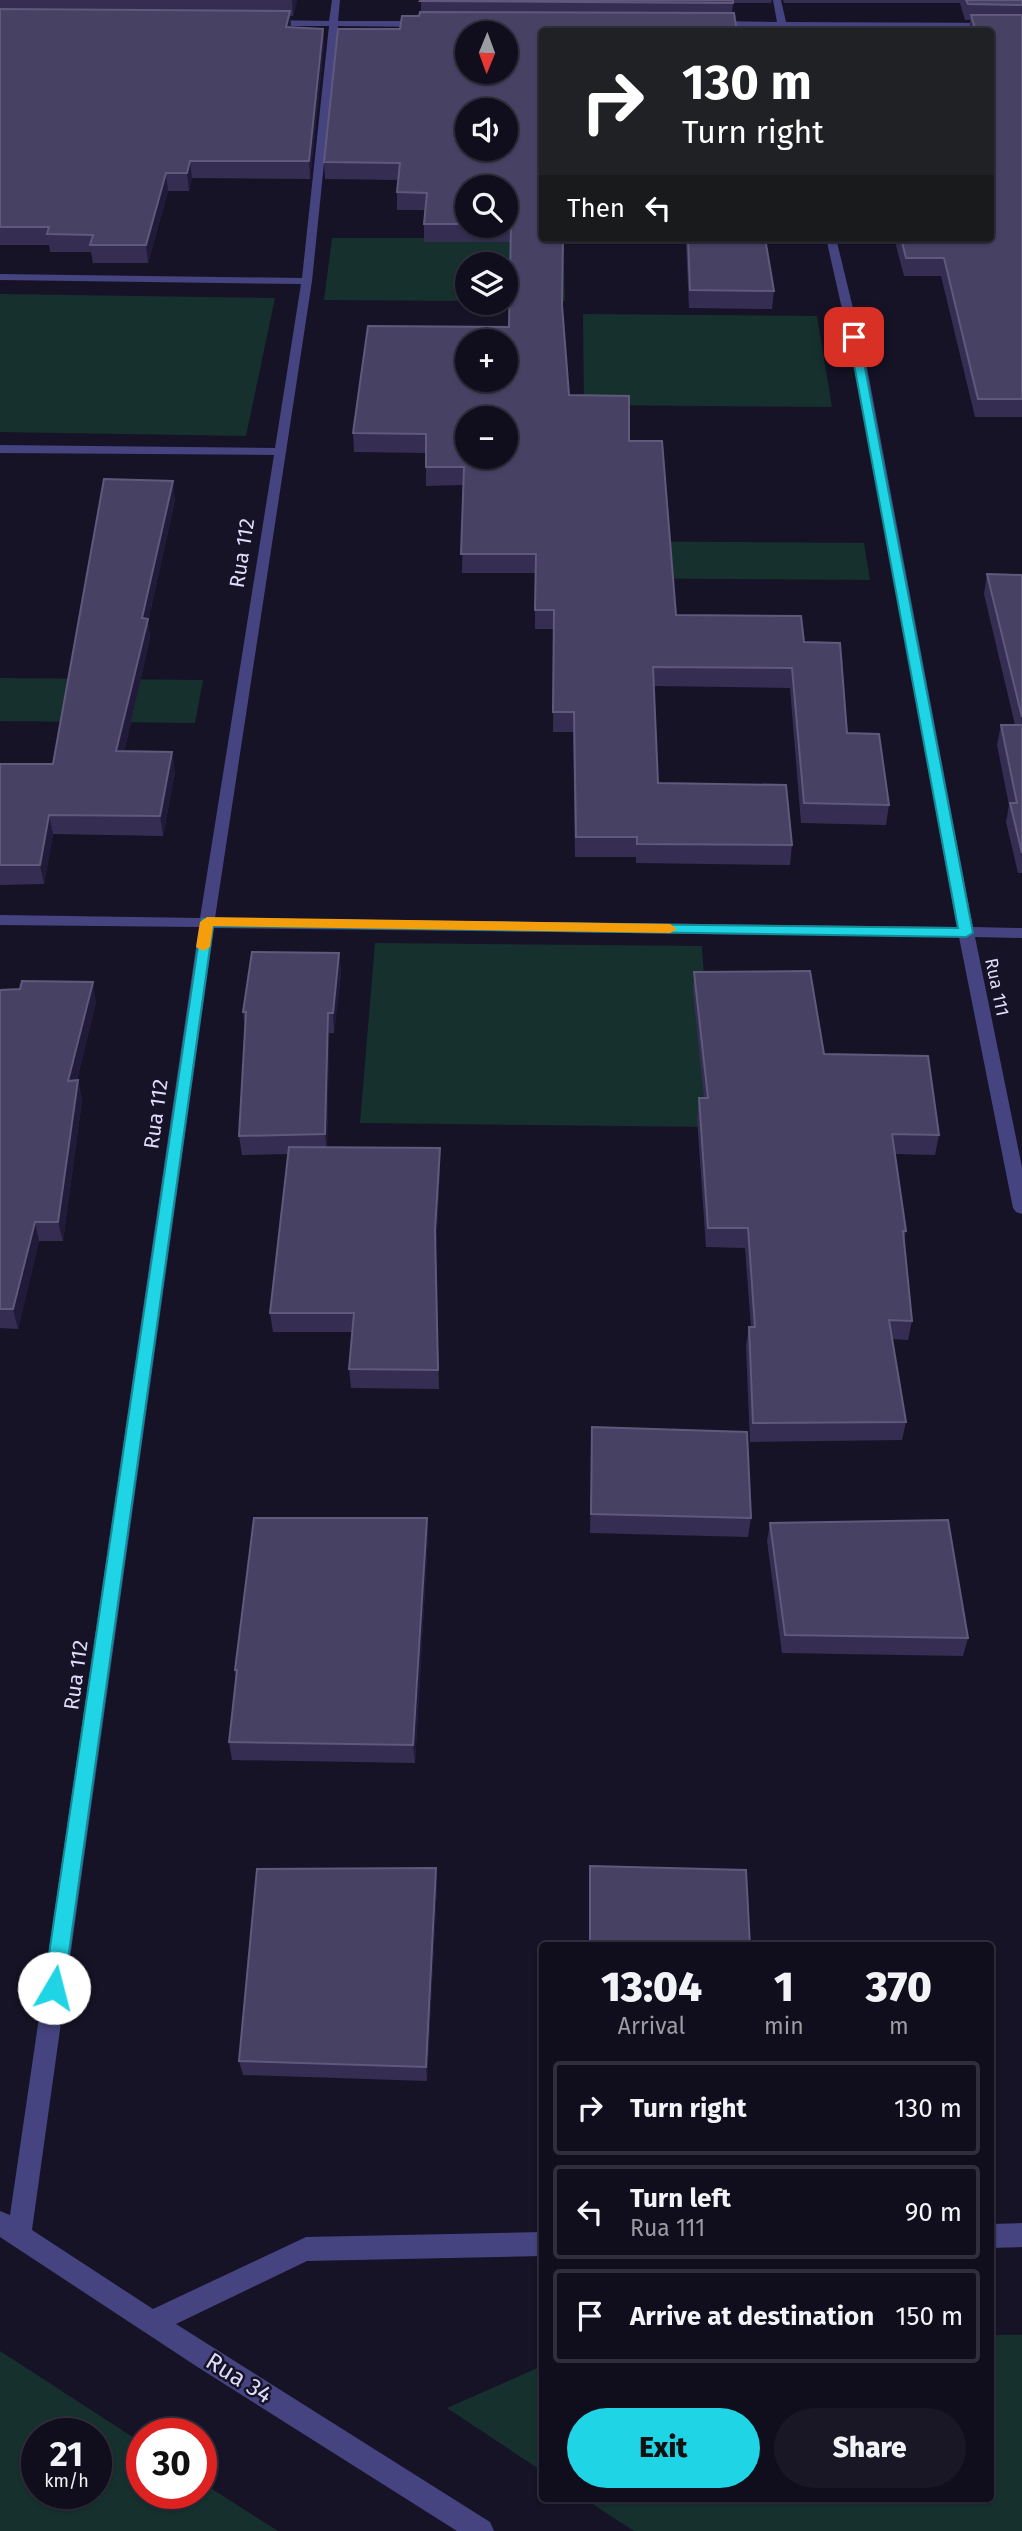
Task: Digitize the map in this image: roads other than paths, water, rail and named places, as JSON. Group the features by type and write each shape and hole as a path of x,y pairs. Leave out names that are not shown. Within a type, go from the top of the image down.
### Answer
{"street":[{"name":"Rua 112","path":"9,2228 307,281 336,0"},
{"path":"777,0 782,28"},
{"path":"262,23 441,24"},
{"path":"699,24 782,28 1022,26"},
{"name":"Rua 111","path":"832,242 860,362 966,933 1016,1149 1022,1208"},
{"path":"0,277 307,281"},
{"path":"0,449 281,452"},
{"path":"0,920 1022,933"},
{"name":"Rua 34","path":"9,2228 481,2531"},
{"path":"994,2236 1022,2235"},
{"path":"153,2322 306,2249 539,2244"}]}
